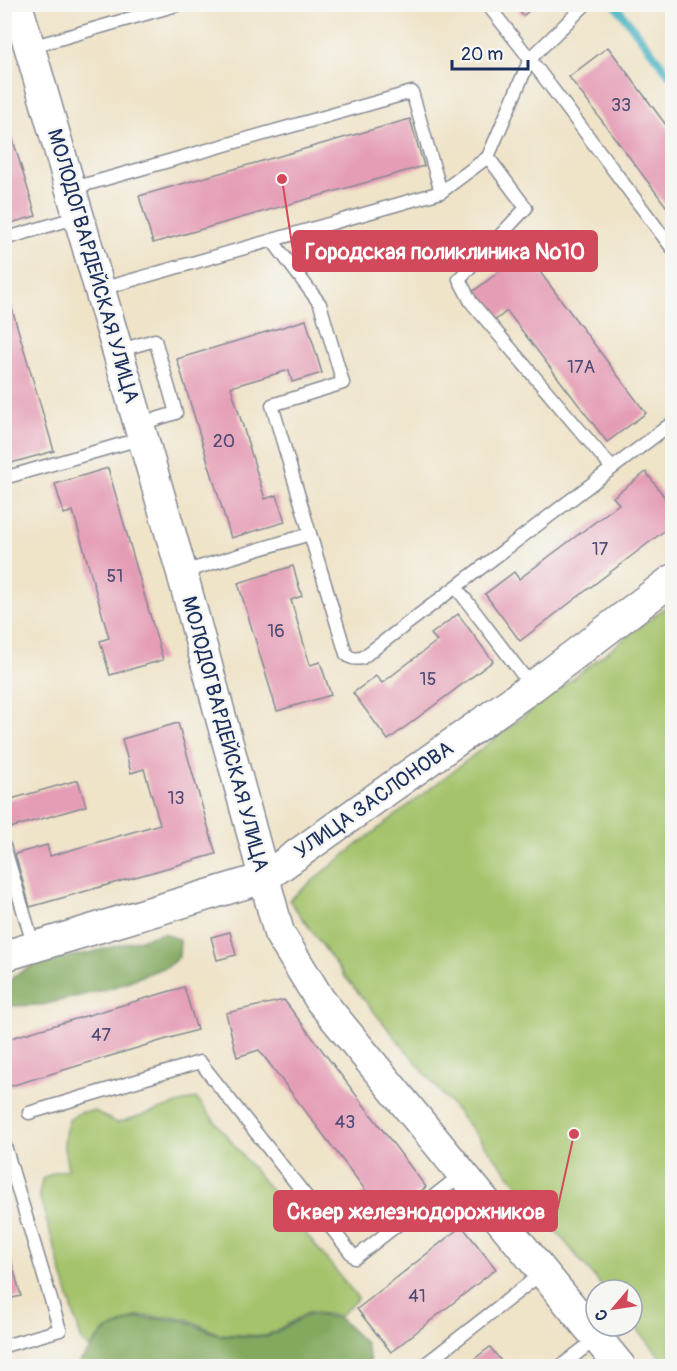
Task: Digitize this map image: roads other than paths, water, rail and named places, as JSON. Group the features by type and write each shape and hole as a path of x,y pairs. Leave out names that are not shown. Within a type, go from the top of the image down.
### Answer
{"street":[{"name":"МОЛОДОГВАРДЕЙСКАЯ УЛИЦА","path":"17,4 182,573 279,933 320,1000 584,1322"},
{"name":"УЛИЦА ЗАСЛОНОВА","path":"4,956 264,878 532,687 672,580"},
{"name":"МОЛОДОГВАРДЕЙСКАЯ УЛИЦА","path":"597,1338 620,1366"}],"lane":[{"path":"29,48 180,4"},
{"path":"487,4 672,248"},
{"path":"99,289 441,192 488,158 530,59 586,4"},
{"path":"70,189 412,92 441,192"},
{"path":"488,158 526,208 459,279 471,303 612,468"},
{"path":"4,239 79,217"},
{"path":"272,240 320,304 343,383 272,405 346,654 350,658 362,658 672,423"},
{"path":"4,478 140,431 176,412 155,340 117,351"},
{"path":"182,573 310,534"},
{"path":"456,587 532,687"},
{"path":"4,846 33,947"},
{"path":"29,1113 200,1062 355,1258 462,1174"},
{"path":"4,1346 60,1330 5,1146"},
{"path":"423,1366 543,1272"},
{"path":"561,1366 597,1338"}],"waterway":[{"path":"616,6 672,78"}],"place":[{"name":"Городская поликлиника №10","path":"282,179"},
{"name":"Сквер железнодорожников","path":"574,1134"}]}
